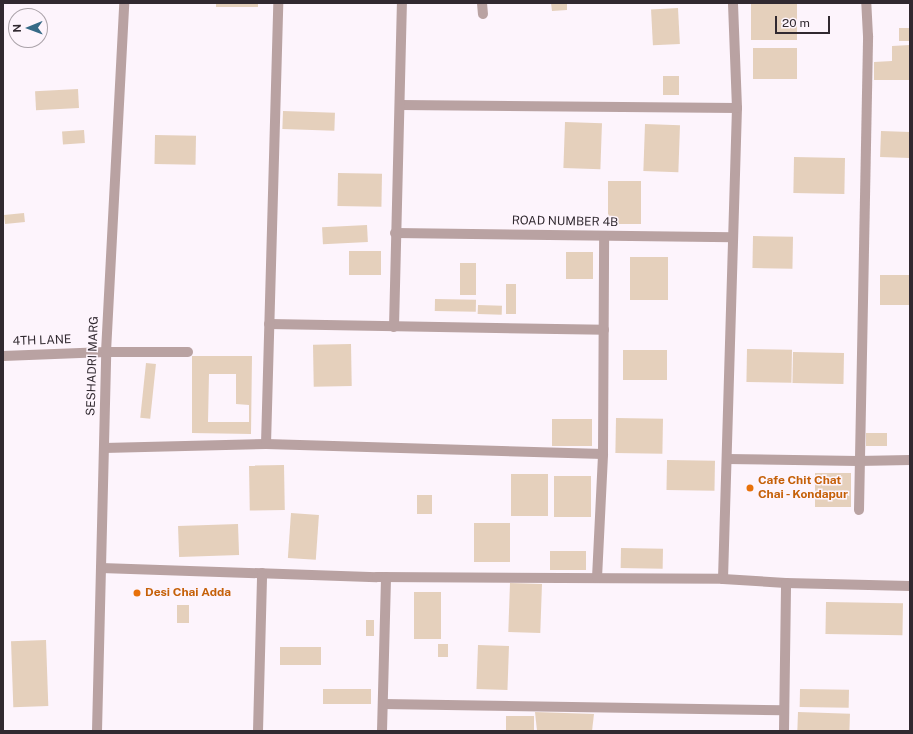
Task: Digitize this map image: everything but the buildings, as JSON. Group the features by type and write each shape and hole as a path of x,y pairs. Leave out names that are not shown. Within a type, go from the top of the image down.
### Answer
{"street":[{"name":"SESHADRI MARG","path":"97,731 106,352 124,3"},
{"path":"266,444 278,3"},
{"path":"394,326 401,105 402,3"},
{"path":"482,3 483,14"},
{"path":"723,579 737,108 733,3"},
{"path":"859,510 858,461 868,36 866,3"},
{"path":"401,105 737,108"},
{"name":"ROAD NUMBER 4B","path":"396,233 733,237"},
{"path":"597,578 602,454 604,236"},
{"path":"270,324 604,330"},
{"name":"4TH LANE","path":"3,356 106,352 188,352"},
{"path":"104,448 266,444 602,454"},
{"path":"727,459 858,461 910,460"},
{"path":"101,568 386,577 723,579 786,583 910,586"},
{"path":"258,731 262,574"},
{"path":"382,731 386,577"},
{"path":"784,731 786,583"},
{"path":"383,704 784,710"}],"place":[{"name":"Cafe Chit Chat Chai - Kondapur","path":"750,488"},
{"name":"Desi Chai Adda","path":"137,593"}]}
